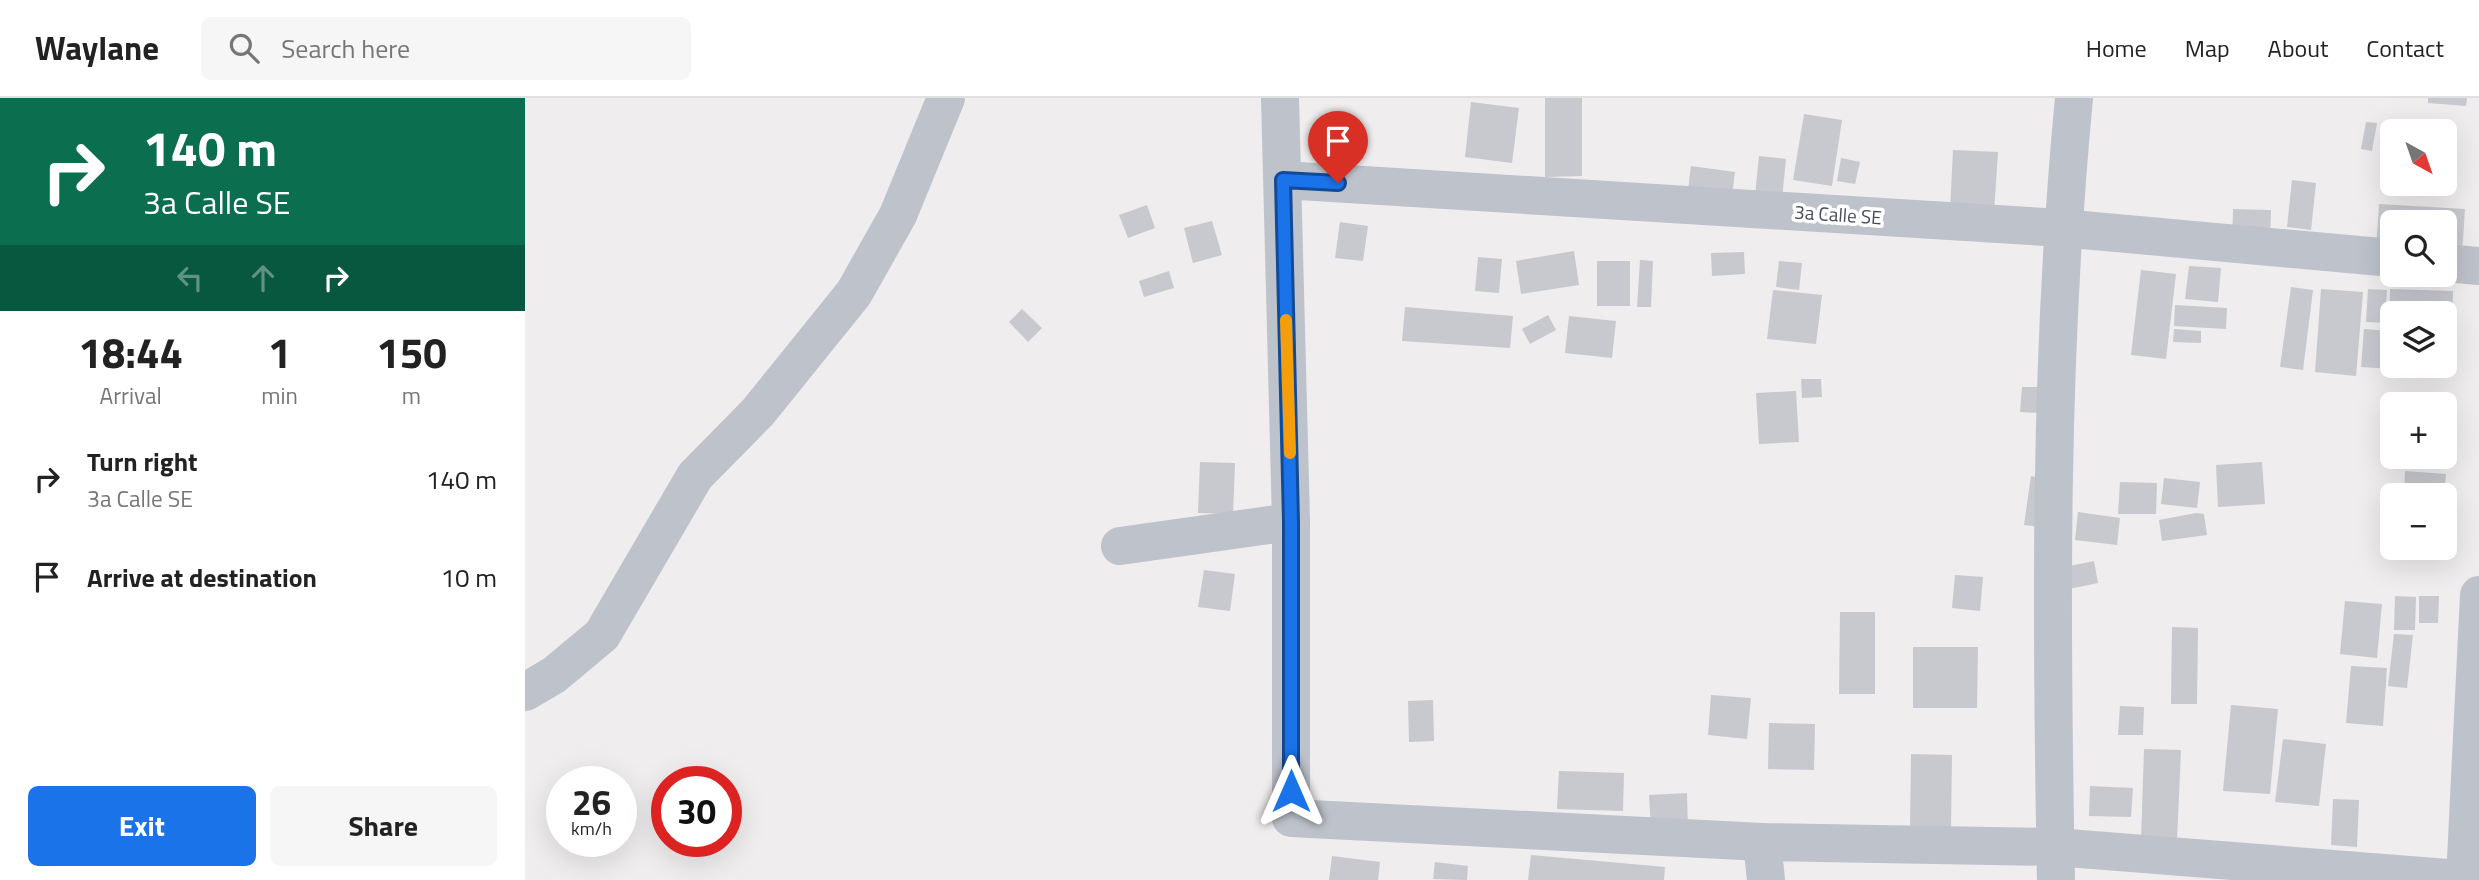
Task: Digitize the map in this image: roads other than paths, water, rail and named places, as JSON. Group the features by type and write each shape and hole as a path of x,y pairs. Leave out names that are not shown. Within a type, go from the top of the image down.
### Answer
{"street":[{"path":"525,692 554,675 602,635 695,477 758,412 854,293 898,215 946,98"},
{"path":"1280,98 1291,522 1290,818 1762,842 2055,864 2473,880"},
{"path":"2055,864 2051,562 2061,228 2074,98"},
{"name":"3a Calle SE","path":"1283,180 2061,228 2380,257"},
{"path":"2457,264 2479,266"},
{"path":"1120,546 1291,522"},
{"path":"2465,880 2479,595"},
{"path":"1762,842 1766,880"}]}
